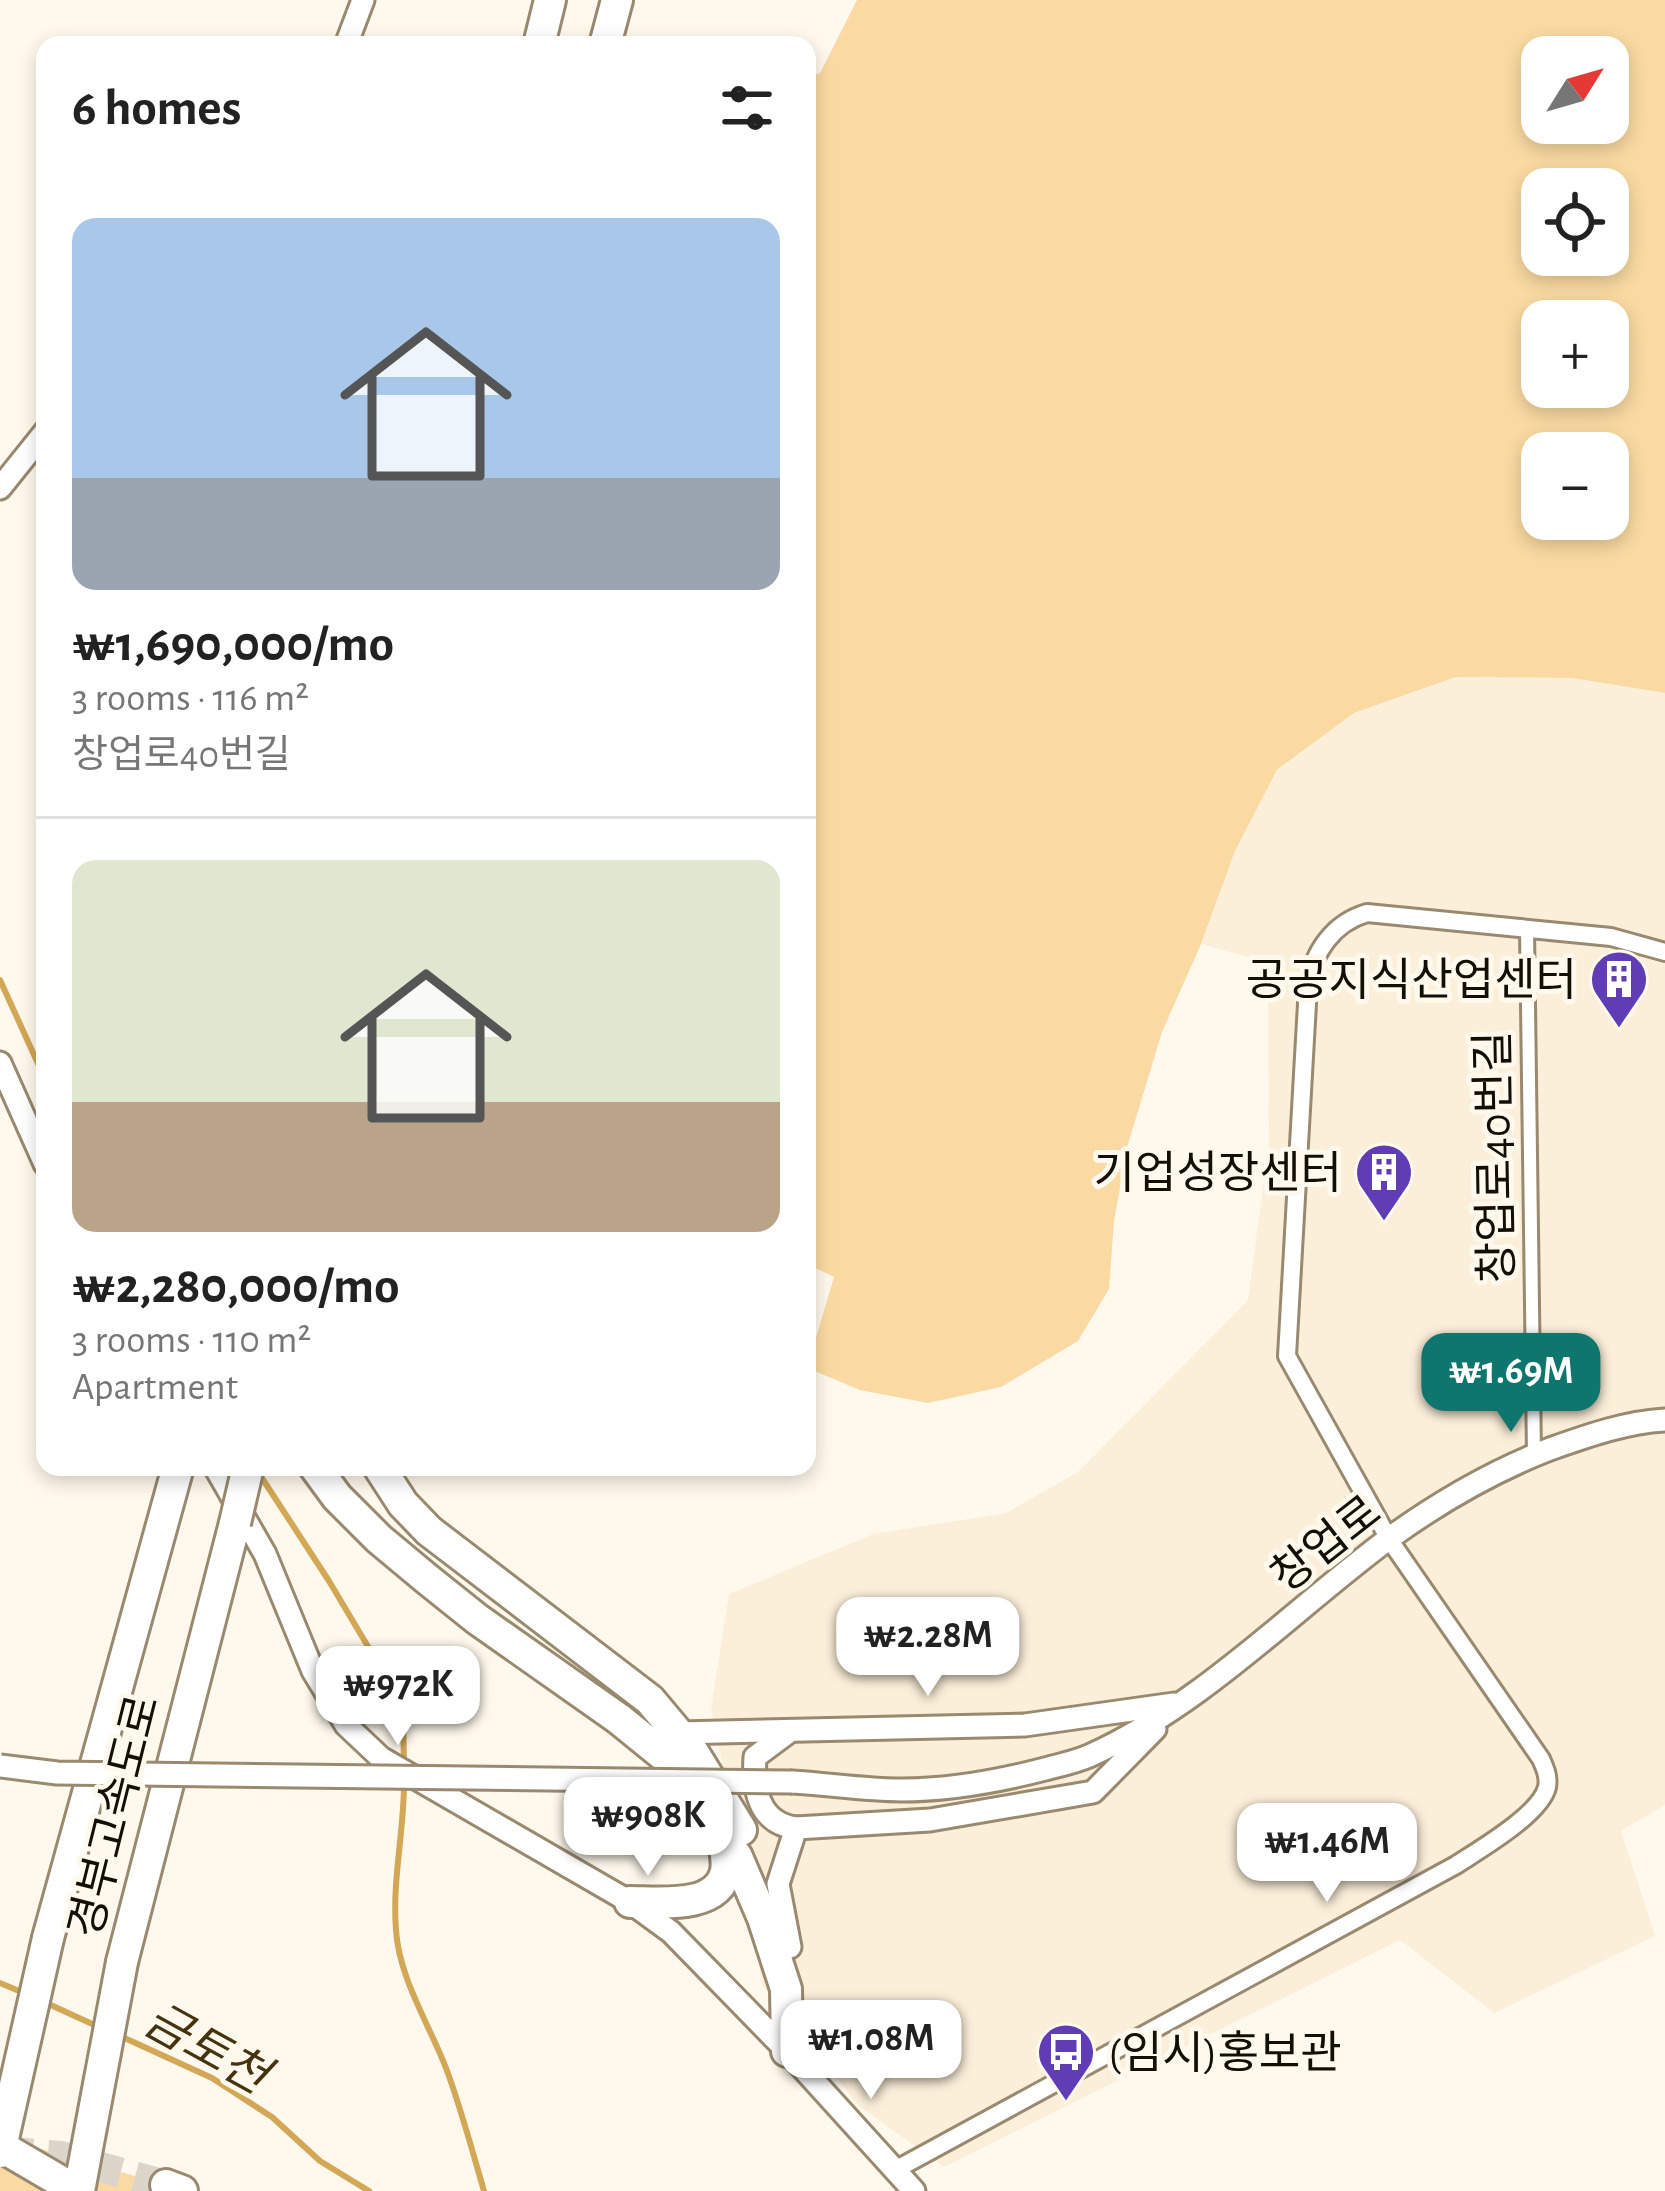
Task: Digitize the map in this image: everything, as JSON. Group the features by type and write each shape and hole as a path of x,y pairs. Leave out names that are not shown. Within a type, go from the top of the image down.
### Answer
{"highway":[{"path":"541,36 550,0"},
{"path":"607,36 617,0"},
{"name":"경부고속도로","path":"0,2149 48,1938 176,1476"},
{"name":"경부고속도로","path":"78,2191 122,1962 246,1476"},
{"path":"322,1476 379,1539 427,1579 667,1758 736,1857 779,1961 786,1989 787,2051"},
{"path":"385,1476 404,1504 459,1556 640,1692 678,1732 739,1826 790,1947 800,2006 787,2051"},
{"path":"630,1902 674,1902 707,1895 724,1879 724,1836"},
{"path":"0,2149 78,2191"}],"street":[{"path":"349,36 363,0"},
{"path":"0,488 36,443"},
{"path":"895,2170 1420,1886 1494,1840 1542,1800 1547,1773 1540,1759 1389,1539 1288,1358 1309,975 1330,936 1351,919 1379,912 1626,939 1665,952"},
{"name":"창업로40번길","path":"1527,929 1534,1456"},
{"path":"0,1063 36,1144"},
{"name":"창업로","path":"1180,1703 1389,1539 1476,1483 1534,1456 1617,1428 1665,1420"},
{"path":"219,1476 265,1554 313,1671 346,1725 381,1758 630,1902 671,1932 914,2191"},
{"path":"678,1732 1025,1726 1180,1703"},
{"path":"0,1766 57,1773 792,1781 902,1790 974,1784 1085,1758 1180,1703"},
{"path":"791,1730 755,1757 753,1785 765,1811 781,1826 930,1820 1093,1792 1180,1703"},
{"path":"790,1947 778,1884 796,1828"}],"shaded area":[{"path":"857,0 1665,0 1665,693 1572,678 1456,677 1354,713 1277,770 1235,851 1162,1032 1128,1144 1114,1221 1109,1289 1078,1341 1001,1387 928,1403 860,1390 816,1372 816,1338 834,1277 816,1268 816,75"},
{"path":"1456,677 1572,678 1665,693 1665,1805 1621,1831 1655,1936 1494,2013 1400,1940 944,2167 859,2106 762,1985 711,1709 729,1594 873,1534 1006,1513 1078,1472 1248,1300 1269,1144 1268,963 1201,944 1235,851 1277,771 1354,713"},
{"path":"0,2137 166,2185 182,2191 0,2191"}],"waterway":[{"path":"0,980 36,1059"},
{"path":"261,1476 376,1660 403,1718 404,1764"},
{"path":"404,1783 396,1893 398,1948 451,2083 484,2191"},
{"name":"금토천","path":"0,1983 24,1993"},
{"name":"금토천","path":"42,2001 101,2028"},
{"name":"금토천","path":"118,2035 212,2078 272,2117 320,2161 369,2191"}],"tunnel":[{"path":"3,2151 61,2156 166,2185"}],"place":[{"name":"공공지식산업센터","path":"1619,1030"},
{"name":"기업성장센터","path":"1384,1223"},
{"name":"(임시)홍보관","path":"1066,2103"}]}
